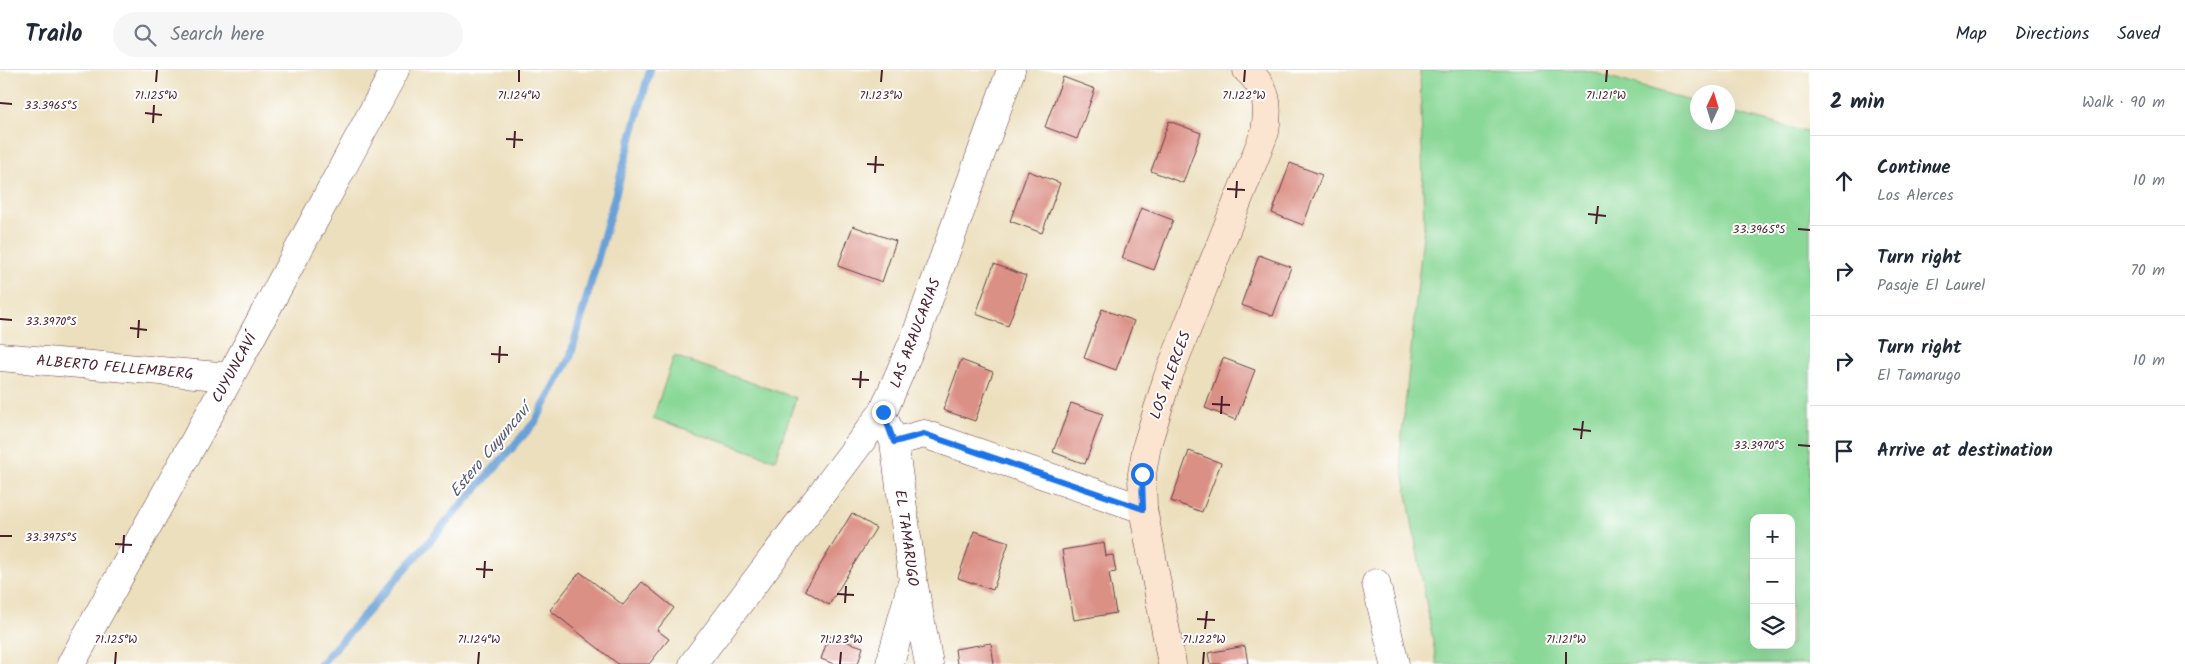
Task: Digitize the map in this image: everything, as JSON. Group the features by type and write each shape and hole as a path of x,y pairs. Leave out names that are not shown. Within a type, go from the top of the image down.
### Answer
{"street":[{"name":"CUYUNCAVÍ","path":"71,664 230,377 395,70"},
{"name":"LAS ARAUCARIAS","path":"692,664 883,412 912,343 1011,70"},
{"name":"LOS ALERCES","path":"1172,664 1143,509 1142,474 1156,411 1265,132 1268,114 1266,98 1260,82 1247,70"},
{"name":"ALBERTO FELLEMBERG","path":"0,357 230,377"},
{"name":"EL TAMARUGO","path":"883,412 894,442 913,581 929,664"},
{"path":"894,442 924,434 1143,509"},
{"path":"890,664 913,581"},
{"path":"1376,583 1395,664"}],"green space":[{"path":"1420,70 1586,70 1690,101 1690,130 1735,130 1735,113 1810,133 1810,664 1437,664 1400,454 1424,225"},
{"path":"674,356 796,398 775,460 653,418"}],"building":[{"path":"1063,77 1095,89 1077,139 1045,127"},
{"path":"1169,121 1201,133 1183,183 1151,171"},
{"path":"1290,163 1322,175 1303,225 1272,213"},
{"path":"1028,171 1060,183 1042,233 1010,221"},
{"path":"1141,208 1173,220 1154,270 1122,258"},
{"path":"853,226 896,241 882,282 838,266"},
{"path":"1259,255 1291,267 1273,316 1241,305"},
{"path":"994,264 1026,276 1008,326 976,314"},
{"path":"1102,309 1134,321 1116,370 1084,358"},
{"path":"1223,358 1255,370 1236,420 1205,408"},
{"path":"961,360 993,372 975,421 943,410"},
{"path":"1071,403 1103,414 1085,464 1053,452"},
{"path":"1189,451 1221,463 1202,512 1171,501"},
{"path":"852,513 876,528 829,605 805,590"},
{"path":"974,531 1009,542 993,590 958,578"},
{"path":"1104,543 1106,556 1113,555 1116,572 1109,573 1116,613 1074,620 1062,550"},
{"path":"580,572 623,605 642,582 674,608 657,630 669,639 649,664 618,664 550,610"},
{"path":"829,636 863,647 858,664 834,664 821,659"},
{"path":"991,643 994,664 957,664 955,649"},
{"path":"1245,646 1248,664 1210,664 1208,653"}],"waterway":[{"name":"Estero Cuyuncaví","path":"321,664 535,422 570,358 650,70"}],"route":[{"path":"883,412 894,442 924,434 1143,509 1142,474"}]}
